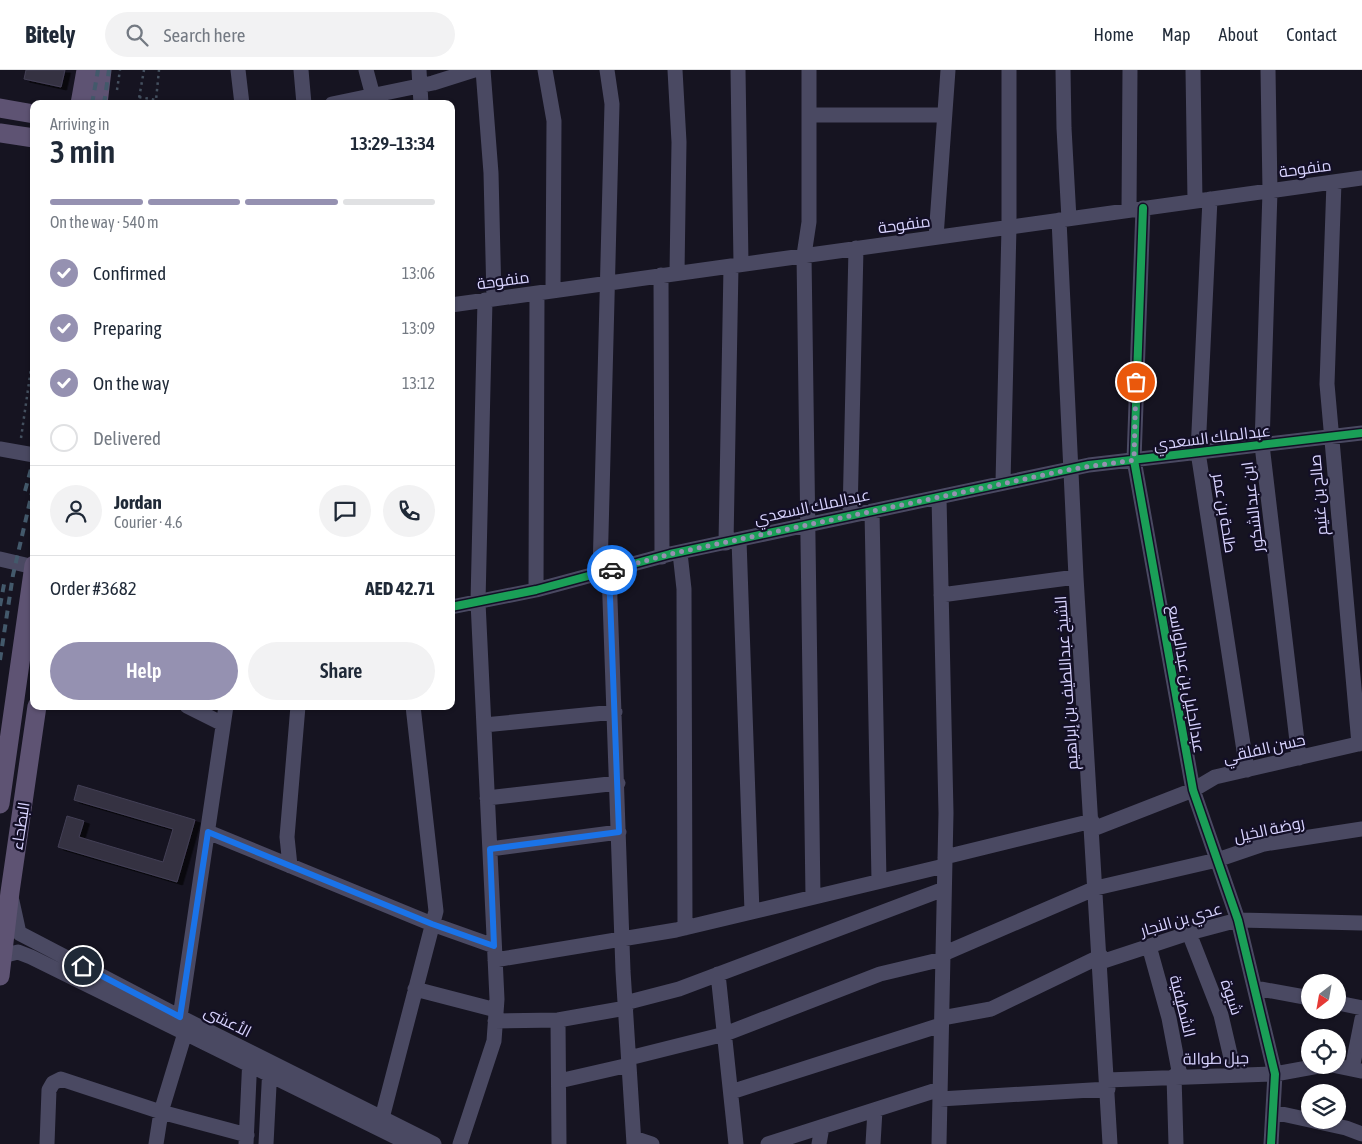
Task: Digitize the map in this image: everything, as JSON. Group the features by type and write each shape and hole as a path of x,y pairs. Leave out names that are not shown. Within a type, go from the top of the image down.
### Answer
{"main road":[{"path":"81,100 86,70"},
{"path":"98,100 102,70"},
{"path":"0,108 30,113"},
{"path":"0,133 30,137"},
{"name":"البطحاء","path":"0,804 30,594"},
{"name":"البطحاء","path":"0,976 36,710"}],"street":[{"path":"238,70 242,100"},
{"path":"301,70 304,100"},
{"path":"366,70 363,99 420,86 474,70"},
{"path":"419,70 421,100"},
{"path":"460,1144 494,1041 496,1015 495,953 478,602 490,299 491,173 484,70"},
{"path":"545,70 554,121 553,291"},
{"path":"607,70 612,104 605,572 615,712 622,938 634,1141 652,1144"},
{"path":"675,70 679,142 677,273"},
{"path":"738,70 732,541 752,912"},
{"path":"809,70 809,222 804,255 813,897"},
{"path":"936,237 948,70"},
{"path":"1003,484 1009,227 1009,70"},
{"name":"الشيخ عبداللطيف بن إبراهيم","path":"1063,70 1064,219 1076,578 1101,959 1110,1144"},
{"name":"عبدالجليل بن عبدالواسع","path":"1130,70 1136,209 1134,460 1193,790 1238,920 1275,1074 1271,1144"},
{"path":"1192,70 1195,201"},
{"name":"ابن عبدالشكور","path":"1268,70 1270,191 1262,445 1299,758"},
{"path":"809,115 944,115"},
{"name":"منفوحة","path":"455,304 1362,178"},
{"name":"صالح بن غنيم","path":"1334,182 1327,384 1330,436 1360,743"},
{"name":"طلحة بن عمر","path":"1210,199 1198,452 1247,770"},
{"path":"850,516 856,248"},
{"path":"661,276 662,557"},
{"path":"536,590 537,293"},
{"name":"عبدالملك السعدي","path":"455,606 536,590 680,552 1072,469 1362,433"},
{"path":"0,449 27,454"},
{"path":"939,497 945,862 939,1144"},
{"path":"872,511 879,882"},
{"path":"680,552 684,589 685,928"},
{"path":"0,558 30,565"},
{"path":"941,595 1076,578"},
{"path":"195,710 223,724"},
{"path":"180,1017 225,710"},
{"path":"290,866 287,837 298,710"},
{"path":"382,1118 436,911 413,710"},
{"path":"484,725 615,712"},
{"name":"حسن الفلقي","path":"495,953 622,938 685,928 879,882 945,862 1092,825 1193,790 1215,777 1360,743"},
{"path":"487,798 618,783"},
{"name":"روضة الخيل","path":"558,1080 629,1062 725,1034 880,974 943,957 1096,888 1217,860 1264,844 1362,829"},
{"path":"208,832 432,924 495,953"},
{"path":"490,849 619,832"},
{"path":"415,989 496,1015 558,1020 626,1005 679,989 944,889"},
{"name":"الأعشى","path":"10,892 19,933 180,1017 250,1058 410,1144"},
{"name":"عدي بن النجار","path":"731,1092 941,1022 991,1009 1101,959 1149,946 1189,932 1238,920 1362,923"},
{"name":"شبوة","path":"1189,932 1221,1015 1235,1075"},
{"name":"الشطيفية","path":"1149,946 1169,1018 1177,1076 1176,1144"},
{"name":"الأعشى","path":"2,956 18,952 31,957 185,1033 250,1058"},
{"path":"718,974 736,1144"},
{"path":"1255,988 1301,996"},
{"path":"1346,1005 1362,1008"},
{"path":"1357,1070 1362,1019"},
{"path":"558,1020 560,1144"},
{"path":"156,1144 161,1112 185,1033"},
{"path":"47,1144 49,1090 53,1083 61,1079 247,1140 250,1058"},
{"path":"266,1144 270,1068"},
{"name":"الأعشى","path":"270,1068 382,1118 434,1144"},
{"name":"جبل طوالة","path":"768,1144 875,1110 940,1094 1107,1085 1177,1076 1275,1074 1301,1069"},
{"path":"873,1144 875,1110"},
{"path":"1273,1112 1346,1128 1362,1134"},
{"path":"819,1144 822,1127"}],"path":[{"path":"116,95 120,70"},
{"path":"139,100 144,70"},
{"path":"139,97 156,100 159,70"},
{"path":"27,454 30,409"}],"building":[{"path":"26,70 65,70 61,87 24,79"},
{"path":"78,785 195,820 177,882 58,847 67,816 84,821 79,837 163,862 173,829 74,800"}],"railway":[{"path":"93,100 98,70"},
{"path":"105,100 109,70"},
{"path":"25,491 30,473"},
{"path":"0,660 13,575 30,501"},
{"path":"0,606 5,579"}],"cycle path":[{"path":"1143,208 1134,460 1193,790 1238,920 1275,1074 1271,1144"},
{"path":"455,606 536,590 670,554 1089,465 1362,433"}],"way so far":[{"path":"612,570 670,554 1089,465 1134,460 1136,382"}],"route":[{"path":"83,966 180,1017 208,832 432,924 494,946 490,849 619,832 613,633 609,571 612,570"}]}
